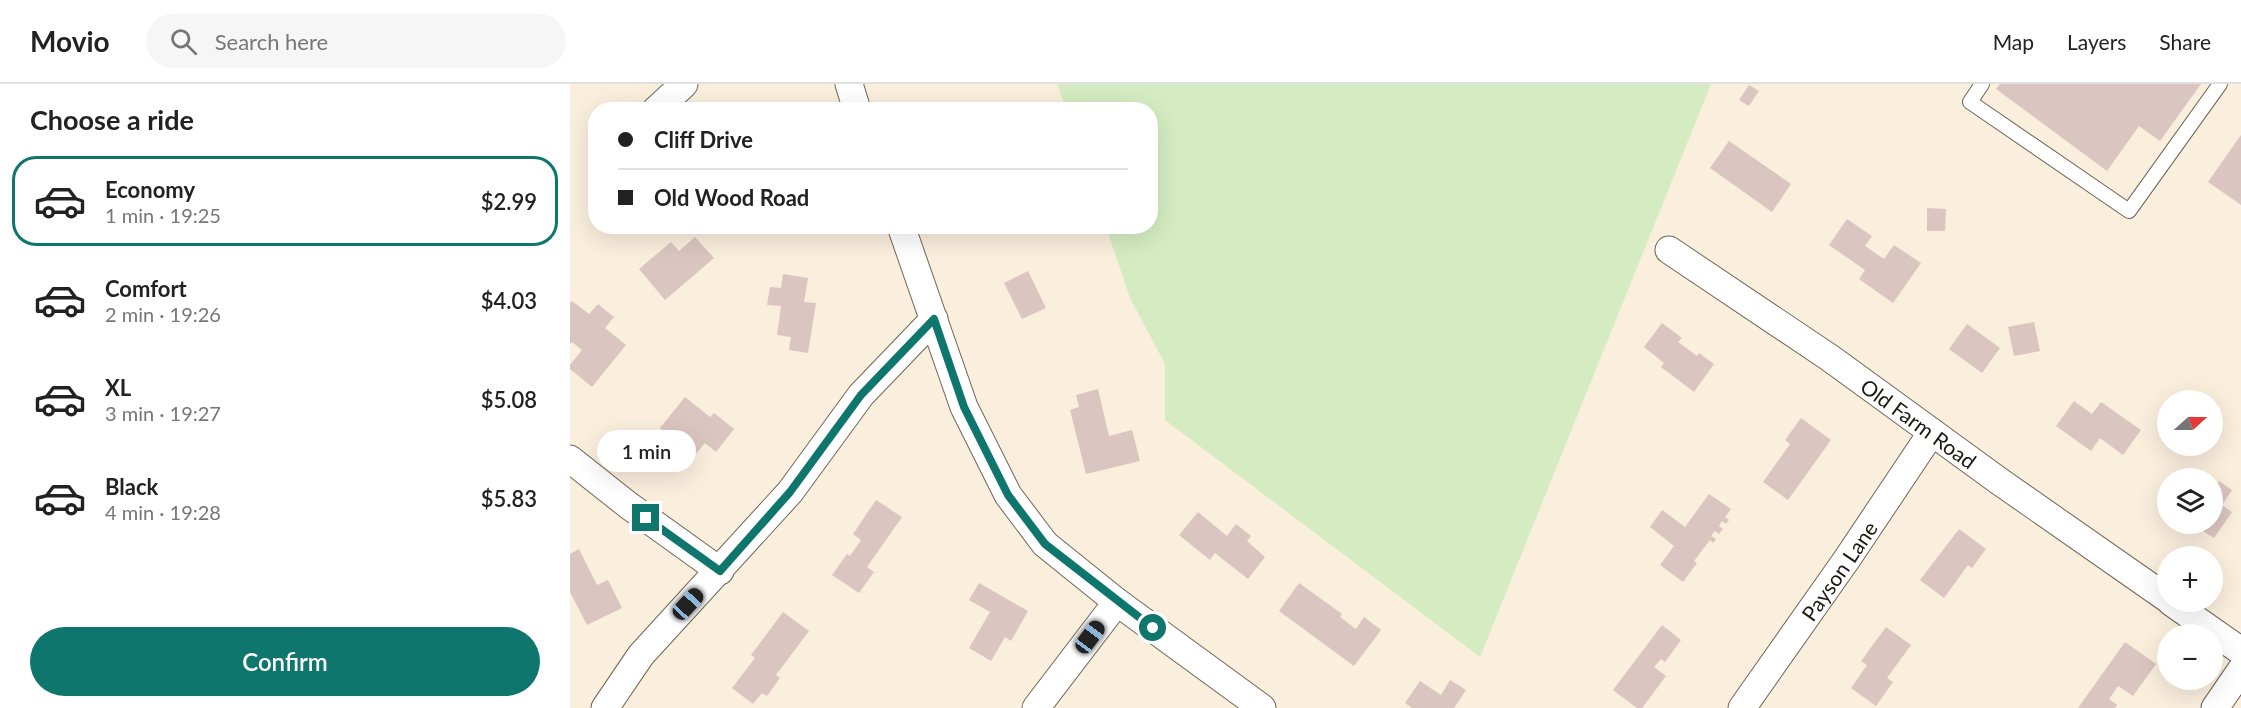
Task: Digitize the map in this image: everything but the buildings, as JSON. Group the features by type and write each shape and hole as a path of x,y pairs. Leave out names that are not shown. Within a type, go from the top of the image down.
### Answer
{"street":[{"path":"665,102 684,84"},
{"path":"849,84 855,102"},
{"path":"904,234 964,407 1008,495 1045,544 1117,602 1262,708"},
{"name":"Old Farm Road","path":"1669,250 1830,358 2157,591"},
{"path":"605,708 641,655 790,492 861,395 934,319"},
{"name":"Payson Lane","path":"1742,708 1847,560 1932,432"},
{"path":"570,459 627,505 720,571"},
{"path":"1036,708 1117,602"},
{"name":"Old Farm Road","path":"2186,612 2241,651"},
{"path":"2216,708 2241,670"}],"lane":[{"path":"1982,84 1970,102 2129,211 2220,84"}],"green space":[{"path":"1057,84 1711,84 1480,657 1165,420 1165,364 1130,298 1108,234 1158,234 1158,102 1063,102"}],"route":[{"path":"646,518 720,571 790,492 861,395 934,319 964,407 1008,495 1045,544 1153,628"}]}
